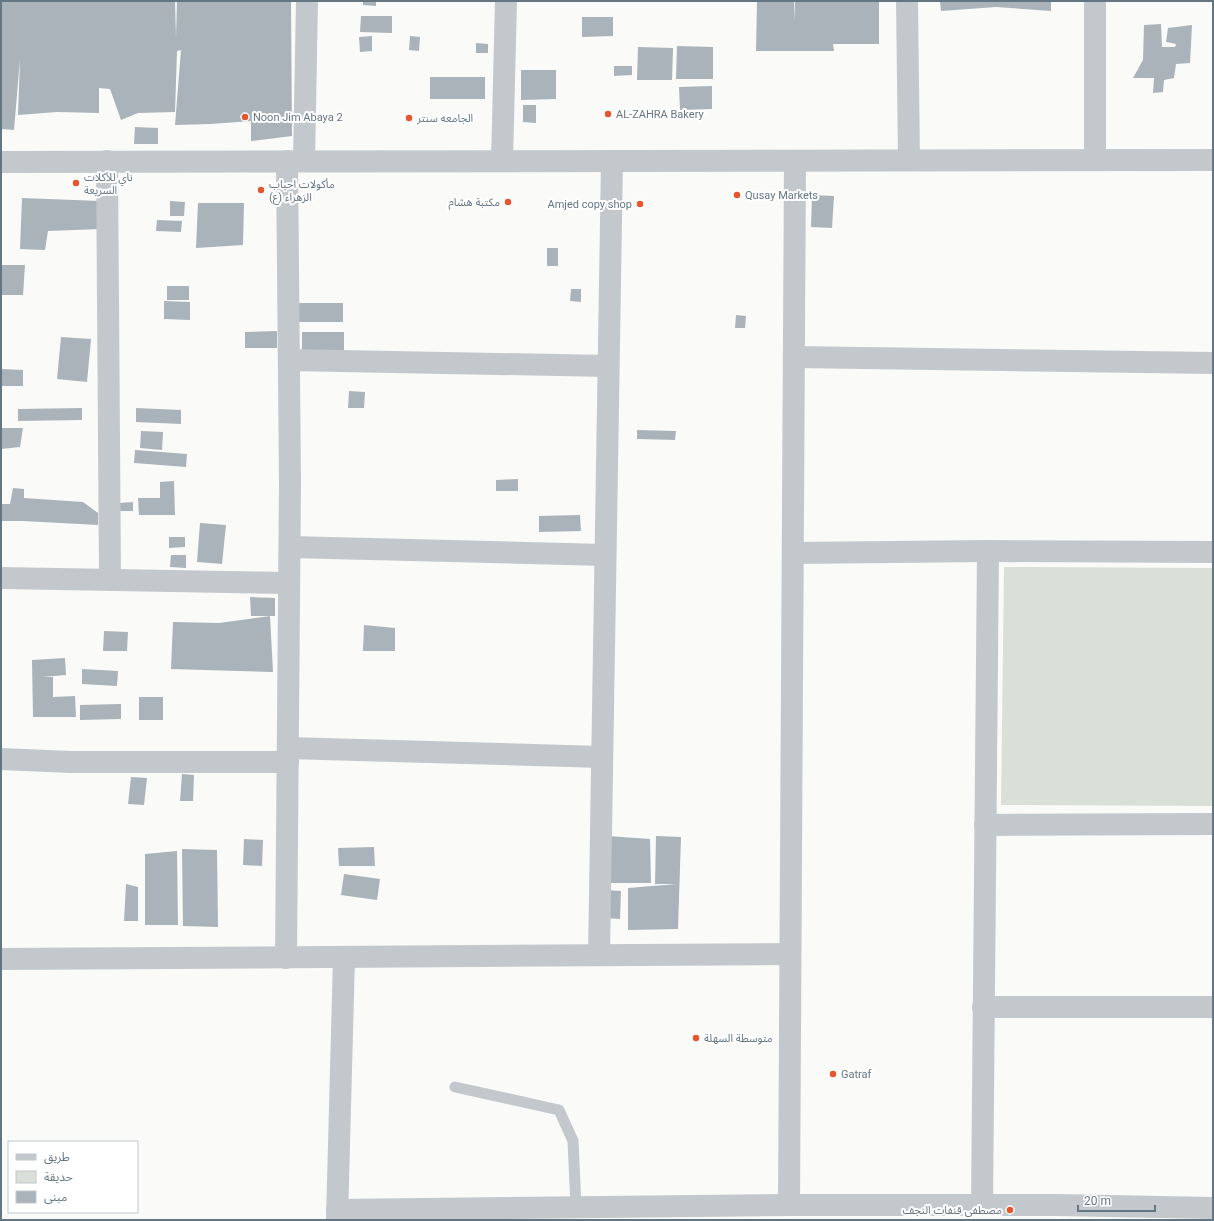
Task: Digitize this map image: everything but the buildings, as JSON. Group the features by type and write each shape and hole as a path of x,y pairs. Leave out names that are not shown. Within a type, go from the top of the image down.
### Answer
{"street":[{"path":"286,958 290,547 289,360 295,161 307,1"},
{"path":"502,161 506,1"},
{"path":"907,1 909,160"},
{"path":"1095,1 1096,160"},
{"path":"788,1205 795,160"},
{"path":"1,162 1213,160"},
{"path":"107,161 110,580"},
{"path":"599,955 612,161"},
{"path":"794,357 1213,363"},
{"path":"289,360 608,366"},
{"path":"290,547 605,555"},
{"path":"793,553 988,551 1213,552"},
{"path":"982,1205 988,551"},
{"path":"1,578 289,583"},
{"path":"1,759 71,762 288,755 602,757"},
{"path":"985,825 1213,824"},
{"path":"1,959 790,954"},
{"path":"344,957 337,1215 576,1207 788,1205 982,1205 1056,1213 1213,1208"},
{"path":"983,1006 1213,1007"}],"lane":[{"path":"455,1087 559,1110 573,1141 576,1207"}],"green space":[{"path":"1004,567 1213,568 1213,806 1001,805"}],"place":[{"name":"AL-ZAHRA Bakery","path":"608,114"},
{"name":"Noon Jim Abaya 2","path":"245,117"},
{"name":"الجامعه سنتر","path":"409,118"},
{"name":"ناي للأكلات السريعة","path":"76,183"},
{"name":"مأكولات احباب الزهراء (ع)","path":"261,190"},
{"name":"Qusay Markets","path":"737,195"},
{"name":"مكتبة هشام","path":"508,202"},
{"name":"Amjed copy shop","path":"640,204"},
{"name":"متوسطة السهلة","path":"696,1038"},
{"name":"Gatraf","path":"833,1074"},
{"name":"مصطفى قنفات النجف","path":"1010,1210"}]}
